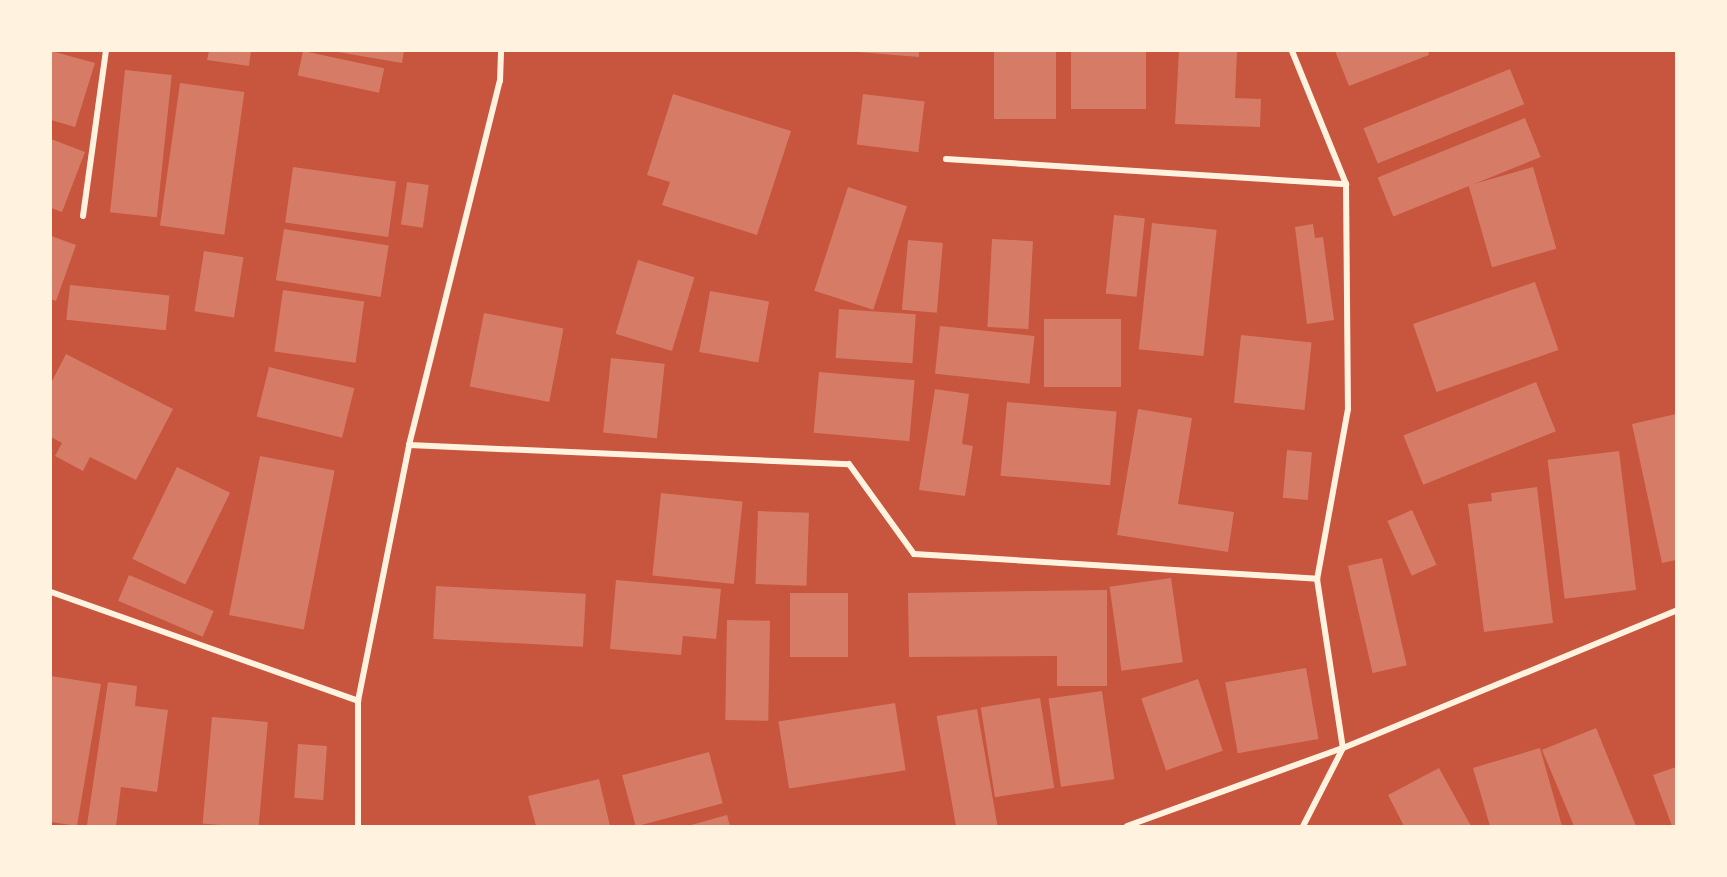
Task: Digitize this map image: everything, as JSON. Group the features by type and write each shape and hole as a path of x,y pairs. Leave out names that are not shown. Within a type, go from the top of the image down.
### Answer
{"street":[{"path":"83,216 106,51"},
{"path":"358,826 358,701 409,445 500,81 501,51"},
{"path":"1292,51 1346,184 1348,409 1317,579 1343,748 1303,826"},
{"path":"946,159 1346,184"},
{"path":"409,445 849,464 914,554 1317,579"},
{"path":"51,592 358,701"},
{"path":"1127,826 1343,748 1676,611"}],"building":[{"path":"51,51 95,63 75,127 51,120"},
{"path":"209,51 251,51 249,66 207,60"},
{"path":"303,51 384,68 379,93 298,75"},
{"path":"332,51 404,51 402,63"},
{"path":"846,51 919,51 919,57"},
{"path":"994,51 1056,51 1056,119 994,119"},
{"path":"1071,51 1146,51 1146,109 1071,109"},
{"path":"1179,51 1237,51 1235,98 1261,99 1260,127 1175,124"},
{"path":"1335,51 1428,51 1429,55 1349,86"},
{"path":"1510,69 1524,104 1378,163 1364,128"},
{"path":"125,70 172,75 157,217 110,212"},
{"path":"180,83 244,92 224,235 160,226"},
{"path":"673,94 791,131 757,235 662,205 670,182 647,175"},
{"path":"863,94 925,102 918,152 857,145"},
{"path":"1525,118 1541,157 1393,217 1378,178"},
{"path":"51,139 85,152 62,212 51,208"},
{"path":"293,167 396,181 388,237 285,222"},
{"path":"1533,167 1556,249 1492,267 1469,185"},
{"path":"407,182 429,185 423,228 401,225"},
{"path":"848,187 907,206 873,310 814,291"},
{"path":"1114,215 1145,218 1137,297 1106,294"},
{"path":"1152,223 1217,230 1203,356 1139,349"},
{"path":"1313,224 1315,238 1323,237 1334,320 1307,324 1295,227"},
{"path":"284,229 389,246 381,297 276,280"},
{"path":"51,236 76,245 56,301 51,299"},
{"path":"992,239 1033,241 1028,329 987,327"},
{"path":"908,240 943,243 937,313 902,310"},
{"path":"204,251 244,257 234,318 194,311"},
{"path":"638,260 694,277 672,351 615,334"},
{"path":"1535,282 1558,350 1436,392 1413,324"},
{"path":"70,285 169,295 166,330 66,320"},
{"path":"283,290 364,301 356,363 274,351"},
{"path":"710,291 769,301 758,362 699,352"},
{"path":"839,309 916,314 912,363 836,358"},
{"path":"484,313 564,328 549,402 470,387"},
{"path":"1044,319 1121,319 1121,387 1044,387"},
{"path":"940,326 1034,336 1029,384 935,374"},
{"path":"1241,335 1312,342 1305,410 1234,403"},
{"path":"66,354 173,409 136,480 90,457 83,471 55,456 62,443 51,437 51,383"},
{"path":"611,358 665,364 657,438 603,433"},
{"path":"269,367 354,388 342,438 257,416"},
{"path":"819,372 915,380 909,441 814,433"},
{"path":"1536,382 1556,431 1423,485 1403,436"},
{"path":"935,389 969,394 962,444 973,446 965,496 919,490"},
{"path":"1007,402 1117,412 1110,485 1001,476"},
{"path":"1138,409 1192,418 1178,504 1234,512 1228,552 1117,535"},
{"path":"1676,414 1676,560 1662,563 1632,424"},
{"path":"1287,450 1312,452 1308,500 1283,498"},
{"path":"1619,451 1636,590 1565,599 1548,460"},
{"path":"260,456 335,471 304,630 229,615"},
{"path":"177,467 230,493 185,585 132,559"},
{"path":"1537,487 1553,623 1484,632 1468,504 1492,501 1491,493"},
{"path":"661,493 743,502 734,584 652,576"},
{"path":"1412,510 1436,565 1412,576 1387,521"},
{"path":"758,511 809,513 806,586 755,584"},
{"path":"1382,558 1407,665 1373,673 1348,566"},
{"path":"129,575 214,611 203,637 118,601"},
{"path":"1171,578 1183,662 1121,671 1110,587"},
{"path":"616,580 721,589 716,639 683,636 681,655 610,649"},
{"path":"436,586 586,594 583,647 433,639"},
{"path":"1107,590 1107,686 1057,686 1057,656 909,657 908,593"},
{"path":"790,593 848,593 848,657 790,657"},
{"path":"727,620 770,621 768,721 725,720"},
{"path":"1306,668 1319,739 1238,753 1225,682"},
{"path":"51,676 101,684 77,826 51,822"},
{"path":"1198,679 1223,751 1166,770 1141,699"},
{"path":"108,682 137,686 135,706 168,710 157,792 121,787 116,826 93,826 87,825"},
{"path":"1102,691 1114,779 1061,787 1049,699"},
{"path":"1040,698 1054,788 995,797 981,707"},
{"path":"895,703 906,770 789,789 778,721"},
{"path":"977,709 998,826 956,826 937,716"},
{"path":"212,717 268,722 259,826 203,824"},
{"path":"1596,728 1636,826 1574,826 1542,750"},
{"path":"298,744 327,746 323,800 294,798"},
{"path":"1540,748 1562,826 1490,826 1473,768"},
{"path":"709,752 723,803 636,826 622,775"},
{"path":"1676,767 1676,826 1672,826 1653,775"},
{"path":"1439,768 1471,826 1404,826 1388,795"},
{"path":"599,779 610,826 536,826 528,796"},
{"path":"727,815 730,826 691,826 691,825"}]}
